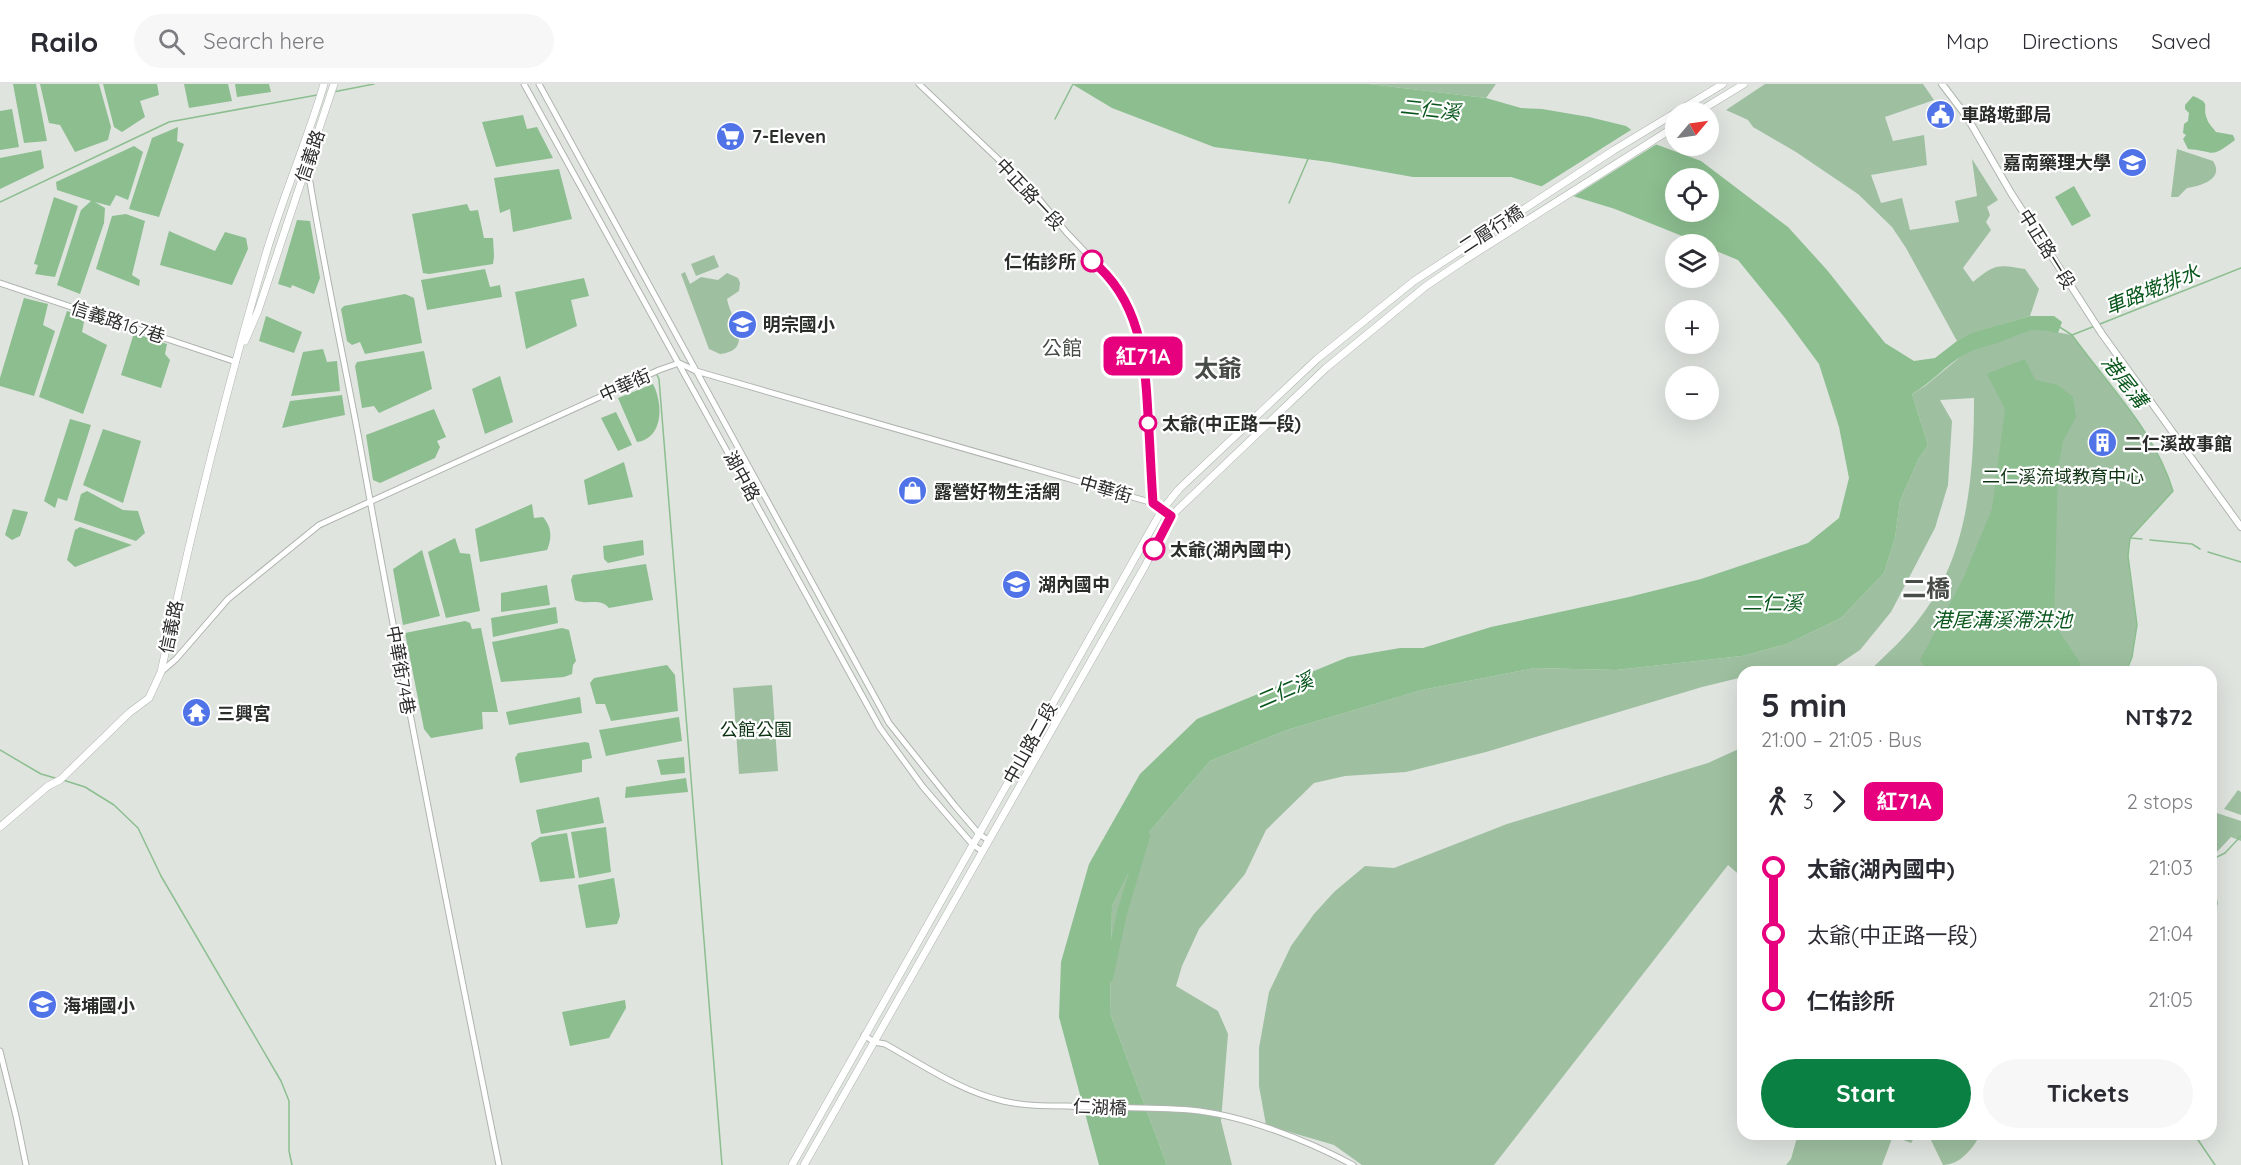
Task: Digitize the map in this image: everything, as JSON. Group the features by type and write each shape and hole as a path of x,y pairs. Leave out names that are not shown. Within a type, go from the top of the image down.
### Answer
{"main road":[{"name":"信義路","path":"0,827 48,786 62,778 129,713 149,698 161,672 191,531 266,253 324,84"},
{"name":"信義路","path":"236,362 258,311 334,84"},
{"name":"二層行橋","path":"1317,359 1414,280 1614,150 1723,84"},
{"path":"1714,102 1744,84"},
{"name":"中正路一段","path":"1942,84 1967,117 2001,176 2091,318 2241,527"},
{"name":"二層行橋","path":"1326,368 1441,276 1665,133"},
{"name":"中山路二段","path":"792,1165 1162,510 1213,454 1317,359"},
{"name":"中山路二段","path":"804,1165 1145,566 1171,516 1326,368"}],"street":[{"name":"湖中路","path":"524,84 880,728 923,788 973,845 982,851"},
{"name":"湖中路","path":"539,84 889,723 933,780 979,834 988,840"},
{"name":"中正路一段","path":"919,84 1034,194 1123,295 1132,312 1142,345 1153,503"},
{"path":"294,170 303,177"},
{"name":"中華街74巷","path":"303,177 310,182 323,265 499,1165"},
{"name":"信義路167巷","path":"0,283 236,362"},
{"name":"中華街","path":"161,672 176,659 212,616 242,587 319,525 658,370 679,363 696,371 1153,503"},
{"path":"1153,503 1171,516"},
{"name":"仁湖橋","path":"864,1035 980,1095 1017,1104 1192,1110 1263,1127 1308,1143 1353,1165"},
{"path":"0,1051 26,1165"}],"green space":[{"path":"1369,84 1496,84 1486,98"},
{"path":"1765,84 1923,84 1934,100 1885,117 1893,141 1924,135 1927,165 1871,175 1881,203 1902,198 1910,230 1959,222 1955,201 1977,196 1972,159 1998,200 1987,207 1990,215 1986,222 1991,230 1963,268 1973,282 1997,267 2025,269 2039,289 2030,316 1972,333 1957,341 1892,227 1858,194 1796,152 1753,127 1748,120 1726,110"},
{"path":"2177,149 2213,161 2216,173 2209,181 2187,188 2178,197 2171,197"},
{"path":"714,255 719,267 696,276 691,264"},
{"path":"685,272 690,284 701,277 718,280 727,273 738,278 739,291 727,299 739,340 737,346 731,351 720,354 709,349 681,274"},
{"name":"二仁溪流域教育中心","path":"2040,329 2072,335 2143,428 2165,469 2173,491 2130,538 2128,556 2137,625 2128,666 1874,666 1903,638 1938,591 1950,565 1966,511 1970,483 1974,398 1940,400 1952,421 1948,485 1935,528 1891,612 1860,650 1836,666 1737,666 1737,678 1486,752 1406,772 1345,776 1314,783 1266,830 1245,874 1199,929 1182,966 1176,986 1218,1011 1228,1034 1221,1121 1232,1165 1167,1165 1110,1013 1112,906 1150,831 1210,761 1287,730 1422,690 1535,668 1616,670 1742,656 1787,644 1841,618 1884,573 1895,538 1900,501 1919,458 1928,445 1912,394 1964,354 2025,331"},
{"name":"公館公園","path":"772,685 778,771 739,774 733,688"},
{"path":"1737,750 1737,873 1728,865 1494,1165 1362,1165 1334,1145 1266,1125 1259,1086 1259,1048 1269,992 1291,946 1314,914 1334,892 1365,866 1394,868 1507,824 1708,763"},
{"path":"2238,790 2241,792 2241,815 2224,809"},
{"path":"2217,813 2241,821 2241,841 2231,837 2217,852"},
{"path":"1796,1140 1891,1140 1882,1165 1786,1165 1791,1159"},
{"path":"1931,1140 1977,1140 1960,1159 1943,1165"}],"water":[{"path":"13,84 36,84 47,141 24,143"},
{"path":"40,84 99,84 111,127 108,140 75,152 60,125 49,123"},
{"path":"103,84 157,84 159,95 140,101 145,117 122,132 114,127"},
{"path":"184,84 228,84 232,101 189,108"},
{"path":"235,84 269,84 271,92 237,97"},
{"name":"二仁溪","path":"1072,84 1369,84 1486,98 1521,108 1589,117 1626,126 1647,141 1665,148 1665,156 1688,156 1701,161 1710,168 1665,168 1665,222 1719,222 1719,175 1788,227 1827,270 1885,343 1914,361 1935,358 1971,333 2030,316 2054,316 2062,322 2058,333 2032,330 1969,352 1912,394 1928,445 1919,458 1900,501 1895,538 1884,573 1841,618 1787,644 1742,656 1616,670 1535,668 1422,690 1287,730 1210,761 1150,831 1112,906 1110,1013 1167,1165 1099,1165 1059,1017 1061,962 1089,864 1140,774 1197,719 1348,657 1400,648 1423,648 1491,627 1629,597 1701,579 1808,543 1839,518 1849,478 1839,427 1819,364 1738,260 1719,252 1719,234 1677,234 1615,209 1511,177 1413,177 1329,162 1214,147 1112,108"},
{"path":"2193,96 2205,103 2205,114 2216,132 2233,135 2235,140 2212,153 2188,149 2183,139 2186,135 2183,133 2184,124 2188,121 2189,113 2185,105"},
{"path":"12,109 19,147 0,150 0,111"},
{"path":"523,115 527,129 537,127 553,158 496,167 482,122"},
{"path":"178,127 177,141 184,144 159,217 129,209 152,138"},
{"path":"134,146 143,152 128,200 116,195 110,206 95,202 105,208 104,223 80,294 57,285 81,210 91,201 57,190 56,182"},
{"path":"41,150 44,168 0,189 0,158"},
{"path":"559,169 572,219 513,232 510,209 500,213 494,178"},
{"path":"2074,186 2091,216 2072,226 2055,197"},
{"path":"54,197 78,206 55,277 35,274 38,265 34,264"},
{"path":"467,204 470,211 478,210 484,238 493,238 493,264 423,273 412,214"},
{"path":"126,214 145,221 132,275 140,280 139,286 96,269 112,216"},
{"path":"297,220 310,221 320,278 314,294 292,285 291,288 278,284"},
{"path":"169,231 215,251 225,232 246,238 248,249 232,285 160,265"},
{"path":"485,269 490,287 500,285 502,297 427,310 421,280"},
{"path":"584,278 589,296 571,300 577,326 526,349 515,292"},
{"path":"405,294 414,298 422,343 365,354 360,342 352,345 347,341 341,309 344,306"},
{"path":"24,298 48,304 43,325 55,331 34,396 0,386 0,378"},
{"path":"67,311 85,317 82,332 107,345 83,414 39,397"},
{"path":"266,316 302,332 294,353 259,341"},
{"path":"134,333 167,344 165,354 170,360 161,388 121,375"},
{"path":"323,349 327,362 337,361 340,391 291,396 303,352"},
{"path":"424,351 432,389 379,413 374,406 362,408 355,366 357,362"},
{"name":"港尾溝溪滯洪池","path":"2025,359 2035,380 2058,385 2073,397 2076,417 2063,441 2058,468 2054,624 2081,664 2080,666 1924,666 1920,660 1963,579 1992,509 2005,409 1987,374"},
{"path":"500,376 513,422 485,434 472,389"},
{"path":"653,384 659,401 657,427 646,439 637,442 618,398"},
{"path":"342,395 345,415 282,428 290,401"},
{"path":"434,409 446,437 437,441 440,447 435,458 380,483 373,480 366,435"},
{"path":"616,412 632,445 618,451 601,418"},
{"path":"70,419 91,425 67,501 58,498 55,508 44,501"},
{"path":"103,429 141,441 123,503 83,485"},
{"path":"624,462 633,497 588,505 584,480"},
{"path":"87,491 123,510 138,511 145,533 136,541 74,520 81,494"},
{"path":"532,504 534,518 543,517 550,529 550,542 547,550 480,562 475,529"},
{"path":"13,509 28,512 20,536 12,540 5,535"},
{"path":"80,527 132,545 75,567 67,560 75,530"},
{"path":"455,538 460,553 470,554 480,611 446,618 428,552"},
{"path":"643,540 644,555 608,563 604,559 603,546"},
{"path":"422,550 440,616 403,625 393,569"},
{"path":"646,564 653,600 609,608 597,602 575,600 571,580 573,575"},
{"path":"547,585 550,605 501,612 501,593"},
{"path":"556,607 558,623 493,637 491,618"},
{"path":"465,621 470,623 472,629 481,628 498,712 482,712 483,729 431,738 424,729 405,633"},
{"path":"562,628 569,630 576,661 572,674 564,677 501,682 492,642"},
{"path":"667,665 675,675 678,711 611,721 605,704 596,704 590,683 594,678"},
{"path":"580,697 582,713 509,725 506,712"},
{"path":"679,717 682,741 606,756 599,730"},
{"path":"589,743 592,758 582,760 582,772 520,783 515,758 518,753"},
{"path":"684,757 685,773 661,775 657,760"},
{"path":"686,778 688,792 625,798 626,787"},
{"path":"599,797 604,823 541,834 536,810"},
{"path":"606,827 611,872 579,878 571,832"},
{"path":"567,833 575,878 540,882 531,843 540,837"},
{"path":"614,878 620,916 617,924 586,928 578,885"},
{"path":"625,1000 626,1008 609,1038 570,1046 562,1012"}],"pier":[{"path":"1634,128 1648,138 1660,142 1571,198 1539,188"}],"waterway":[{"path":"333,92 374,84"},
{"path":"1055,119 1073,84"},
{"path":"0,202 169,122 317,95"},
{"path":"1289,203 1308,159"},
{"name":"車路墘排水","path":"2100,324 2241,268"},
{"name":"港尾溝","path":"2058,326 2072,335 2143,428 2155,448 2173,491 2130,538 2128,556 2137,625 2128,666"},
{"name":"車路墘排水","path":"2072,335 2095,326"},
{"path":"656,373 659,379 722,1165"},
{"path":"2131,538 2142,539"},
{"path":"2150,540 2192,544 2200,549"},
{"path":"2208,552 2241,562"},
{"path":"0,750 41,774 55,778"},
{"path":"63,780 85,787 114,805 138,828 161,876 281,1081 289,1101 289,1151 292,1165"},
{"name":"二仁溪","path":"1108,978 1122,913 1145,836"},
{"name":"港尾溝","path":"2217,857 2225,853 2241,836"},
{"path":"2198,1140 2215,1165"}],"bus line":[{"name":"紅71A","path":"1092,261 1100,267 1123,295 1132,312 1142,345 1153,503 1171,516 1154,549"}],"place":[{"name":"車路墘郵局","path":"1940,114"},
{"name":"7-Eleven","path":"731,136"},
{"name":"嘉南藥理大學","path":"2132,162"},
{"name":"仁佑診所","path":"1092,261"},
{"name":"明宗國小","path":"742,324"},
{"name":"太爺(中正路一段)","path":"1148,423"},
{"name":"二仁溪故事館","path":"2103,443"},
{"name":"露營好物生活網","path":"913,491"},
{"name":"太爺(湖內國中)","path":"1154,549"},
{"name":"湖內國中","path":"1017,584"},
{"name":"三興宮","path":"196,713"},
{"name":"海埔國小","path":"42,1005"}],"district":[{"name":"公館","path":"1062,347"},
{"name":"太爺","path":"1218,368"},
{"name":"二橋","path":"1926,588"}]}
